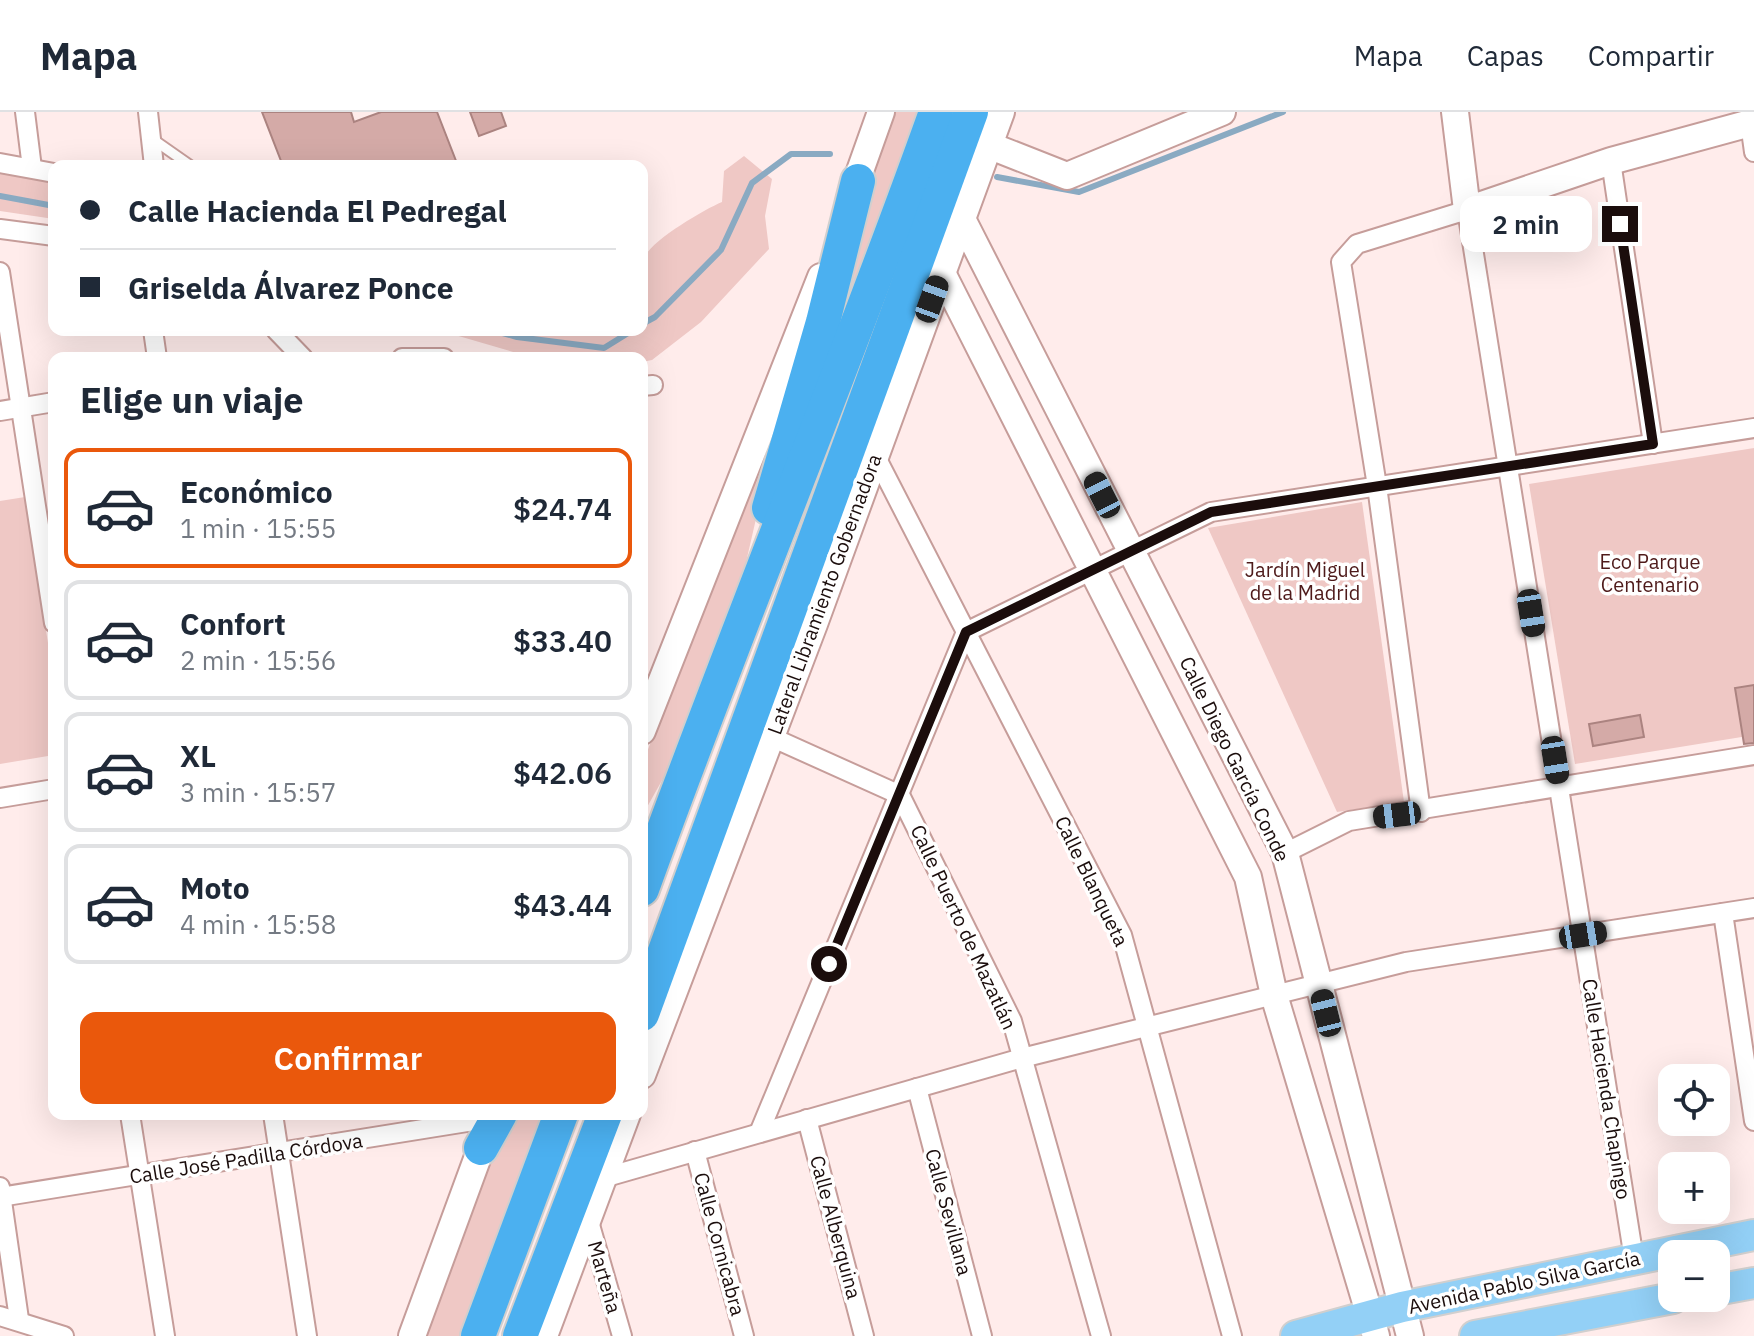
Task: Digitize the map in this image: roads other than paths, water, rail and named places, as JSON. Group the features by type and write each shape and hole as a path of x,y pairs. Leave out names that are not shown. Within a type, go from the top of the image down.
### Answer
{"highway":[{"path":"648,872 686,766 862,321 936,112"},
{"path":"648,999 759,731 971,112"},
{"path":"755,595 772,487 823,322 858,181"},
{"path":"648,838 686,766"},
{"path":"478,1336 559,1120"},
{"path":"520,1336 603,1120"}],"main road":[{"name":"Avenida Pablo Silva García","path":"1296,1336 1406,1322 1634,1259 1754,1235"},
{"path":"1730,1287 1754,1283"},
{"path":"1475,1336 1658,1301"}],"street":[{"path":"25,112 32,168"},
{"path":"148,112 153,160"},
{"path":"649,698 858,181 881,112"},
{"name":"Lateral Libramiento Gobernadora","path":"648,1057 759,731 875,455 1001,112"},
{"path":"988,145 1067,176 1174,121 1222,112"},
{"name":"Calle Hacienda Chapingo","path":"1455,112 1467,210 1634,1259"},
{"path":"1421,812 1377,486 1341,262 1357,244 1611,161 1752,122 1754,152"},
{"path":"1611,161 1653,444"},
{"path":"0,163 48,172"},
{"name":"Calle Diego García Conde","path":"962,219 1285,853 1406,1322"},
{"path":"0,229 48,235"},
{"path":"0,272 48,584"},
{"name":"Calle Diego García Conde","path":"942,273 1248,877 1274,995 1373,1326"},
{"path":"282,336 297,352"},
{"path":"0,411 48,403"},
{"path":"759,1133 966,632 1211,512 1754,428"},
{"name":"Calle Blanqueta","path":"875,455 1122,935 1232,1336"},
{"path":"759,731 900,795"},
{"path":"1285,853 1349,821 1421,812 1754,755"},
{"path":"0,798 48,790"},
{"name":"Calle Puerto de Mazatlán","path":"900,795 1012,1021 1101,1336"},
{"path":"603,1178 1022,1058 1406,962 1754,908"},
{"path":"1723,913 1754,1121"},
{"name":"Calle Sevillana","path":"917,1088 982,1336"},
{"name":"Calle Alberquina","path":"807,1119 864,1336"},
{"path":"131,1120 165,1336"},
{"path":"274,1120 307,1336"},
{"path":"544,1336 625,1120"},
{"name":"Calle José Padilla Córdova","path":"1,1193 279,1153 412,1123 492,1124"},
{"path":"412,1336 492,1124"},
{"name":"Calle Cornicabra","path":"695,1151 744,1336"},
{"path":"1,1193 9,1318 64,1336"},
{"name":"Marteña","path":"588,1218 622,1336"}],"lane":[{"path":"151,138 182,160"}],"waterway":[{"path":"997,177 1079,192 1283,112"},
{"path":"648,321 721,250 752,183 791,154 830,154"},
{"path":"0,196 48,205"},
{"path":"513,336 604,348 623,336"}],"park label":[{"name":"Eco Parque Centenario","path":"1650,572"},
{"name":"Jardín Miguel de la Madrid","path":"1305,580"}]}
